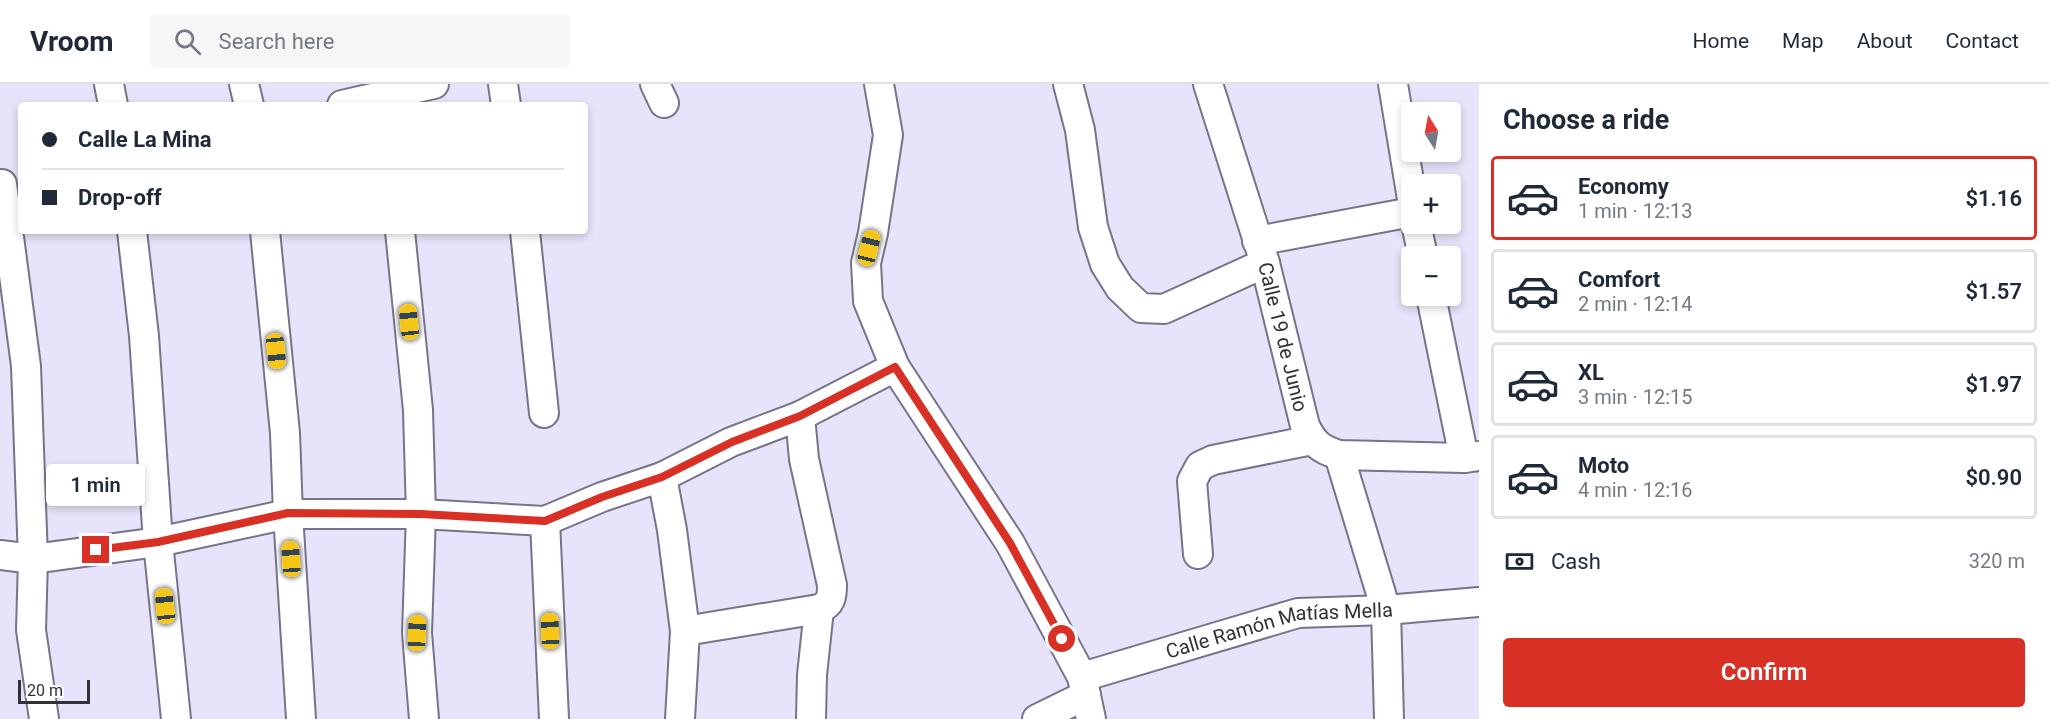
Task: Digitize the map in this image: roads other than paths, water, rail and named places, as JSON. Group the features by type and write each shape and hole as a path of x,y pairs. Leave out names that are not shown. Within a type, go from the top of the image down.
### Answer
{"street":[{"path":"108,84 112,102"},
{"path":"244,84 248,102"},
{"path":"352,102 434,84"},
{"path":"503,84 506,102"},
{"path":"879,84 888,135 873,233 866,263 868,301 895,367 1010,543 1086,697"},
{"path":"1068,84 1080,130 1093,227 1105,264 1120,288 1140,308 1164,309 1261,252 1401,215"},
{"name":"Calle 19 de Junio","path":"1208,84 1261,252 1305,426 1312,440"},
{"path":"1393,84 1408,174"},
{"path":"6,182 26,366 33,559 31,630 44,719"},
{"path":"132,234 144,336 158,542 176,719"},
{"path":"265,234 285,433 301,719"},
{"path":"399,234 418,410 421,514 417,633 424,719"},
{"path":"525,234 544,413"},
{"path":"1198,554 1192,481 1200,466 1213,460 1312,440 1323,450 1339,455 1472,457 1434,306"},
{"path":"0,555 33,559 158,542 288,513 421,514 545,521 602,497 662,477 732,442 800,416 895,367"},
{"path":"685,631 819,609 827,606 832,597 832,585 804,459 800,416"},
{"path":"1339,455 1386,610 1389,719"},
{"path":"662,477 672,530 685,631 680,719"},
{"path":"545,521 554,719"},
{"name":"Calle Ramón Matías Mella","path":"1036,719 1298,613 1386,610 1479,602"},
{"path":"811,719 812,675 819,609"}]}
